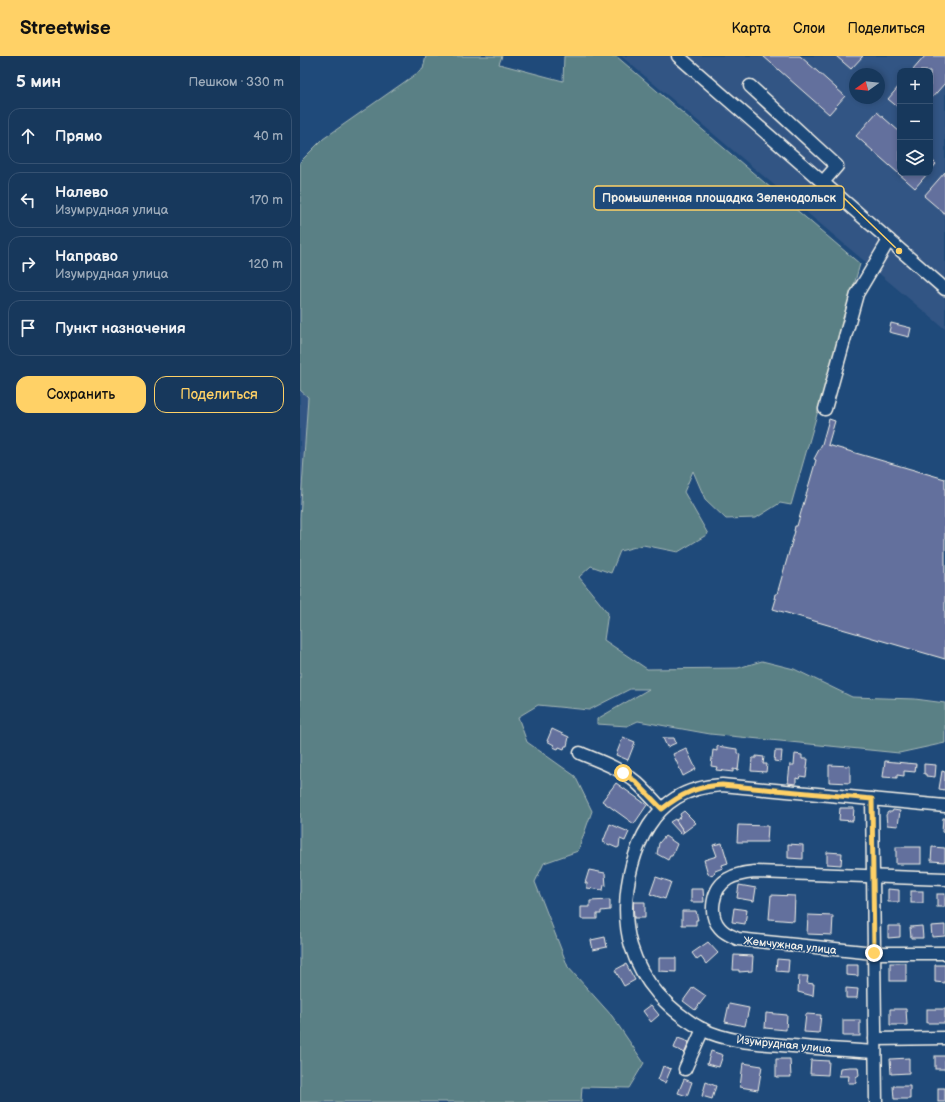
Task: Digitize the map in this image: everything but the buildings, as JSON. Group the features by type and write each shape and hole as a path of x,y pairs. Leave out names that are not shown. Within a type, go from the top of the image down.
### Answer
{"street":[{"path":"678,56 945,289"},
{"path":"750,86 837,166 823,182"},
{"path":"825,409 857,294 889,240"},
{"path":"580,753 606,764 635,781 662,809"},
{"name":"Изумрудная улица","path":"875,1052 748,1042 703,1029 672,1008 651,987 639,967 630,945 627,922 627,899 630,870 635,853 650,824 662,809 676,798 691,790 706,786 722,785 945,806"},
{"path":"872,799 876,1102"},
{"name":"Жемчужная улица","path":"945,879 755,872 741,874 727,879 719,887 713,906 714,918 719,928 738,939 874,953 945,953"},
{"path":"685,1069 703,1029"},
{"path":"875,1039 945,1038"}],"shaded area":[{"path":"621,56 945,56 945,329"},
{"path":"300,390 308,397 300,518"}],"green space":[{"path":"426,56 502,56 499,64 563,81 564,56 616,56 860,264 791,505 780,503 756,518 726,519 705,499 693,471 684,492 708,534 678,552 643,545 620,551 611,573 591,566 579,577 608,613 604,640 647,669 738,668 762,661 794,669 852,697 915,699 945,703 945,743 899,753 710,734 638,721 627,726 597,724 597,719 649,689 630,689 589,710 538,705 518,717 527,742 575,776 592,811 578,851 544,863 535,882 568,967 612,1016 644,1063 629,1088 582,1087 581,1102 300,1102 300,518 308,397 300,390 300,162 323,139 423,69"}],"place":[{"name":"Промышленная площадка Зеленодольск","path":"899,251"}],"route":[{"path":"623,773 635,781 662,809 676,798 691,790 706,786 722,785 872,799 874,953"}]}
